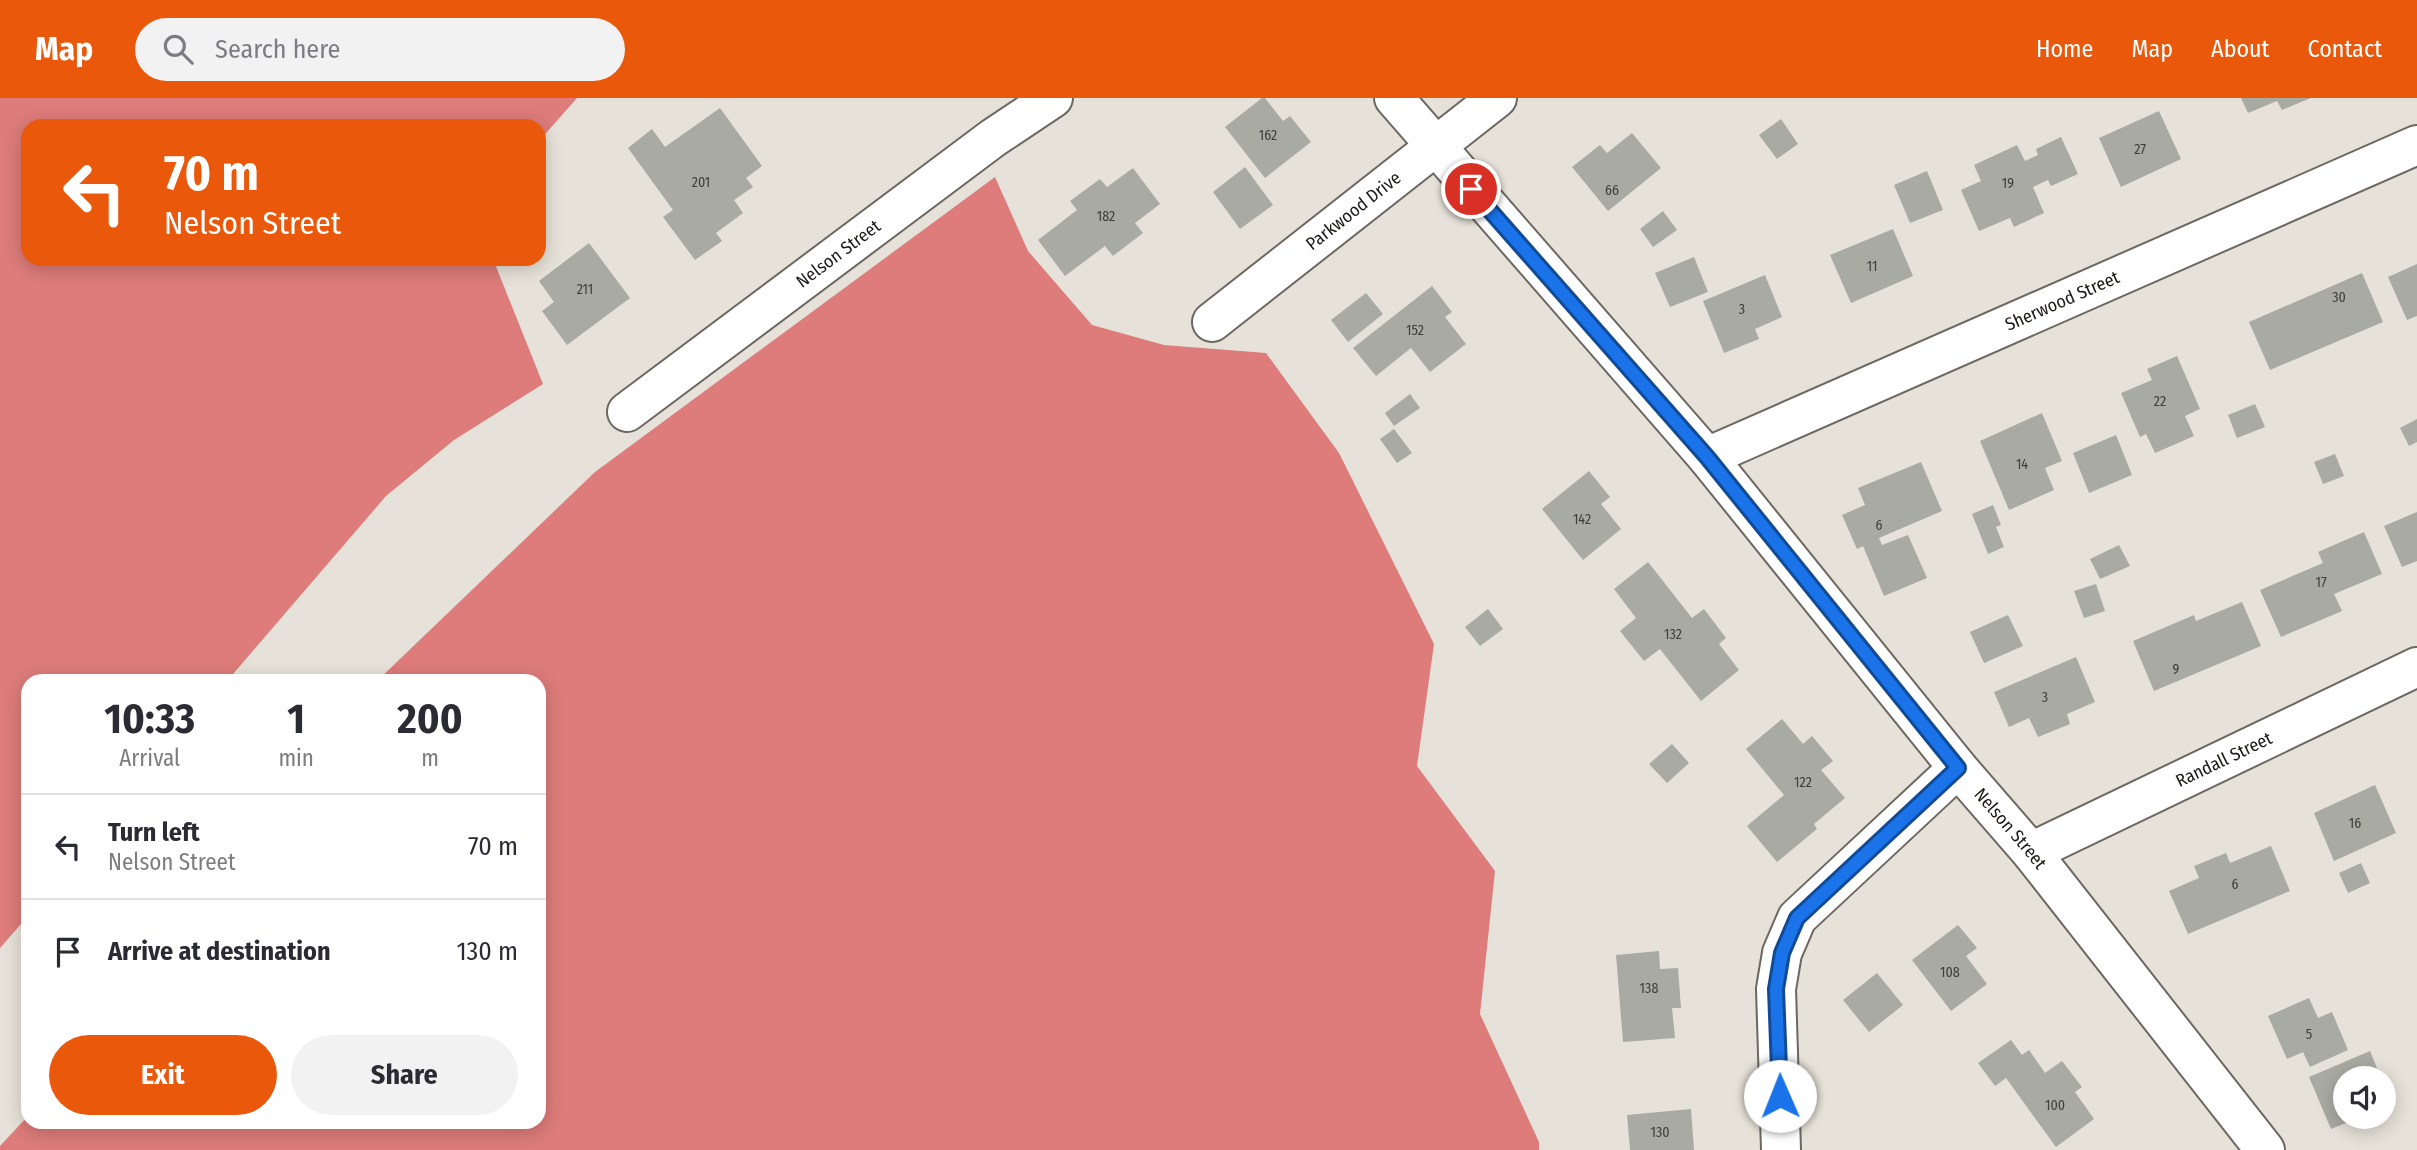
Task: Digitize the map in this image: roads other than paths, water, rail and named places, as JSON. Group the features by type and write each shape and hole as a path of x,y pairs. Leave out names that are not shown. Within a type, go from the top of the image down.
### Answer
{"street":[{"name":"Nelson Street","path":"627,412 993,138 1053,98"},
{"name":"Nelson Street","path":"1394,98 1707,457 1958,768 2031,852 2265,1150"},
{"name":"Parkwood Drive","path":"1212,322 1497,98"},
{"name":"Sherwood Street","path":"1707,457 2417,145"},
{"name":"Randall Street","path":"2031,852 2417,667"},
{"path":"1781,1150 1776,989 1782,953 1797,918 1958,768"}]}
